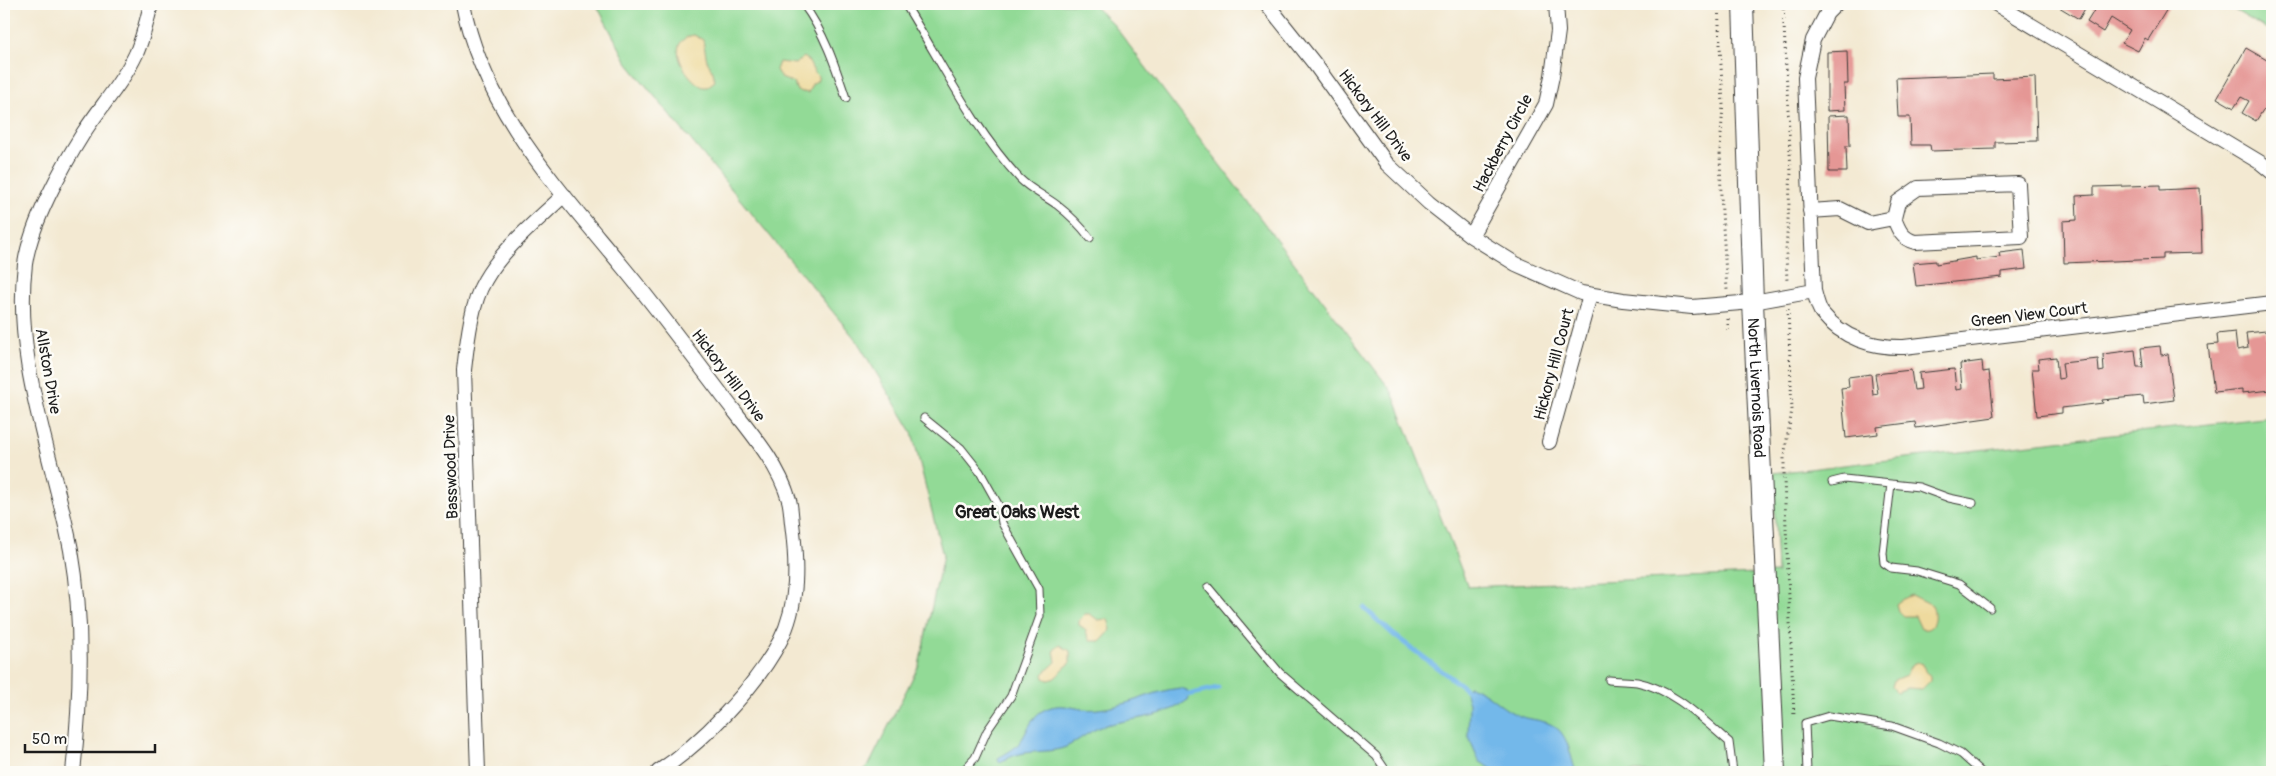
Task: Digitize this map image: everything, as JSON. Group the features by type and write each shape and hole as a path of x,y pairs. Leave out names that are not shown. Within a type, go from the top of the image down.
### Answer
{"main road":[{"name":"North Livernois Road","path":"1743,4 1753,302 1774,772"}],"street":[{"name":"Allston Drive","path":"73,772 78,724 77,608 71,552 61,501 40,420 29,367 22,310 25,263 34,226 58,178 84,132 135,56 150,4"},
{"name":"Hickory Hill Drive","path":"463,4 480,65 509,120 564,195 654,305 771,461 789,500 796,548 794,596 780,640 754,680 714,725 678,758 658,772"},
{"name":"Hickory Hill Drive","path":"1268,4 1314,63 1387,164 1429,203 1471,236 1516,264 1581,293 1622,300 1692,307 1753,302"},
{"name":"Hackberry Circle","path":"1471,236 1546,104 1558,31 1556,4"},
{"name":"Green View Court","path":"1836,4 1827,14 1813,40 1806,78 1814,291 1821,312 1838,328 1859,340 1891,347 2272,303"},
{"path":"1996,4 2261,163 2272,172"},
{"path":"2018,184 2021,237 1915,242 1909,241 1898,230 1894,218 1898,202 1918,188 2018,184"},
{"name":"Basswood Drive","path":"478,772 464,370 469,326 484,281 505,253 564,195"},
{"path":"1810,211 1840,208 1868,223 1894,218"},
{"path":"1753,302 1814,291"},
{"name":"Hickory Hill Court","path":"1550,442 1590,294"}],"lane":[{"path":"802,4 811,15 832,57 846,98"},
{"path":"906,4 933,47 940,64 952,84 982,130 1011,167 1022,180 1079,223 1090,238"},
{"path":"924,418 961,448 980,472 999,506 1002,523 1039,590 1040,616 1011,696 988,731 975,758 962,772"},
{"path":"1832,482 1844,480 1919,487 1949,498 1973,503"},
{"path":"1891,484 1883,553 1884,563 1891,568 1917,571 1959,584 1990,608"},
{"path":"1208,588 1280,673 1376,756 1387,772"},
{"path":"1610,680 1638,682 1669,695 1698,716 1729,742 1733,772"},
{"path":"1807,772 1805,724 1829,716 1892,726 1939,743 1961,754 1981,772"}],"path":[{"path":"1718,4 1723,105 1720,150 1721,187 1728,330"},
{"path":"1783,4 1791,172 1786,251 1792,410 1784,457 1784,480 1794,724"}],"green space":[{"path":"596,4 1092,4 1113,24 1392,392 1468,587 1777,573 1773,473 2272,417 2272,772 861,772 869,765 919,665 943,556 912,432 857,341 628,64"},
{"path":"2224,4 2272,4 2272,32"}],"sand":[{"path":"694,35 703,40 707,61 713,72 715,81 707,87 696,83 684,69 678,52 680,45 685,39"},
{"path":"804,57 818,76 818,80 812,84 808,93 797,91 794,83 781,78 776,70 779,62 795,64"},
{"path":"1912,595 1932,605 1934,622 1930,628 1921,629 1915,616 1903,616 1898,611 1896,604"},
{"path":"1085,614 1090,614 1098,620 1108,619 1111,630 1101,641 1090,641 1085,629 1079,625 1079,620"},
{"path":"1060,645 1070,651 1070,664 1057,676 1048,680 1044,678 1043,674 1056,662 1054,650"},
{"path":"1917,662 1923,664 1925,671 1930,677 1930,681 1922,689 1907,688 1897,692 1892,687 1894,680 1906,675 1911,665"}],"water":[{"path":"1469,686 1482,692 1515,714 1553,725 1567,742 1576,772 1496,772 1479,761 1468,735 1469,704 1466,693"},
{"path":"1180,688 1187,690 1189,699 1170,710 1160,714 1106,725 1060,749 1026,753 999,762 998,758 1013,749 1020,742 1032,721 1042,711 1057,706 1082,709 1108,708 1159,692"}],"building":[{"path":"2054,4 2170,4 2148,40 2145,38 2138,51 2122,43 2130,30 2111,18 2103,32 2087,22 2095,9 2087,5 2079,19"},
{"path":"2246,48 2272,63 2272,115 2263,110 2256,121 2242,113 2249,101 2241,97 2234,108 2217,98"},
{"path":"1847,51 1848,84 1844,84 1845,110 1827,111 1827,52"},
{"path":"1993,74 1993,79 2035,77 2037,141 1995,142 1995,149 1931,151 1930,145 1911,145 1910,117 1898,117 1896,78"},
{"path":"1849,115 1850,146 1846,146 1847,172 1829,172 1828,116"},
{"path":"2160,185 2160,190 2200,188 2202,253 2163,254 2163,259 2064,263 2063,221 2077,220 2076,196 2094,195 2094,187"},
{"path":"2024,250 2026,269 2002,272 2002,277 1916,286 1913,263 1936,261 1936,264 1976,257 1976,260 2000,257 1999,253"},
{"path":"2266,331 2268,346 2272,346 2272,390 2242,393 2242,389 2214,392 2208,345 2218,344 2217,334 2235,332 2237,350 2248,348 2246,333"},
{"path":"2160,346 2161,355 2168,354 2174,400 2144,404 2143,396 2102,400 2103,403 2062,408 2062,413 2037,416 2032,369 2039,369 2038,359 2056,357 2058,379 2064,378 2062,363 2098,359 2099,372 2104,371 2103,354 2135,350 2137,367 2143,367 2141,348"},
{"path":"1982,361 1983,372 1989,371 1994,417 1916,428 1915,422 1877,427 1878,434 1846,438 1841,388 1849,387 1848,377 1871,374 1873,395 1878,394 1875,374 1911,370 1914,390 1921,389 1919,373 1954,369 1956,390 1962,389 1960,364"}],"waterway":[{"path":"1364,608 1394,635 1467,690"},
{"path":"1188,695 1218,688"}],"district":[{"name":"Great Oaks West","path":"1017,512"}]}
